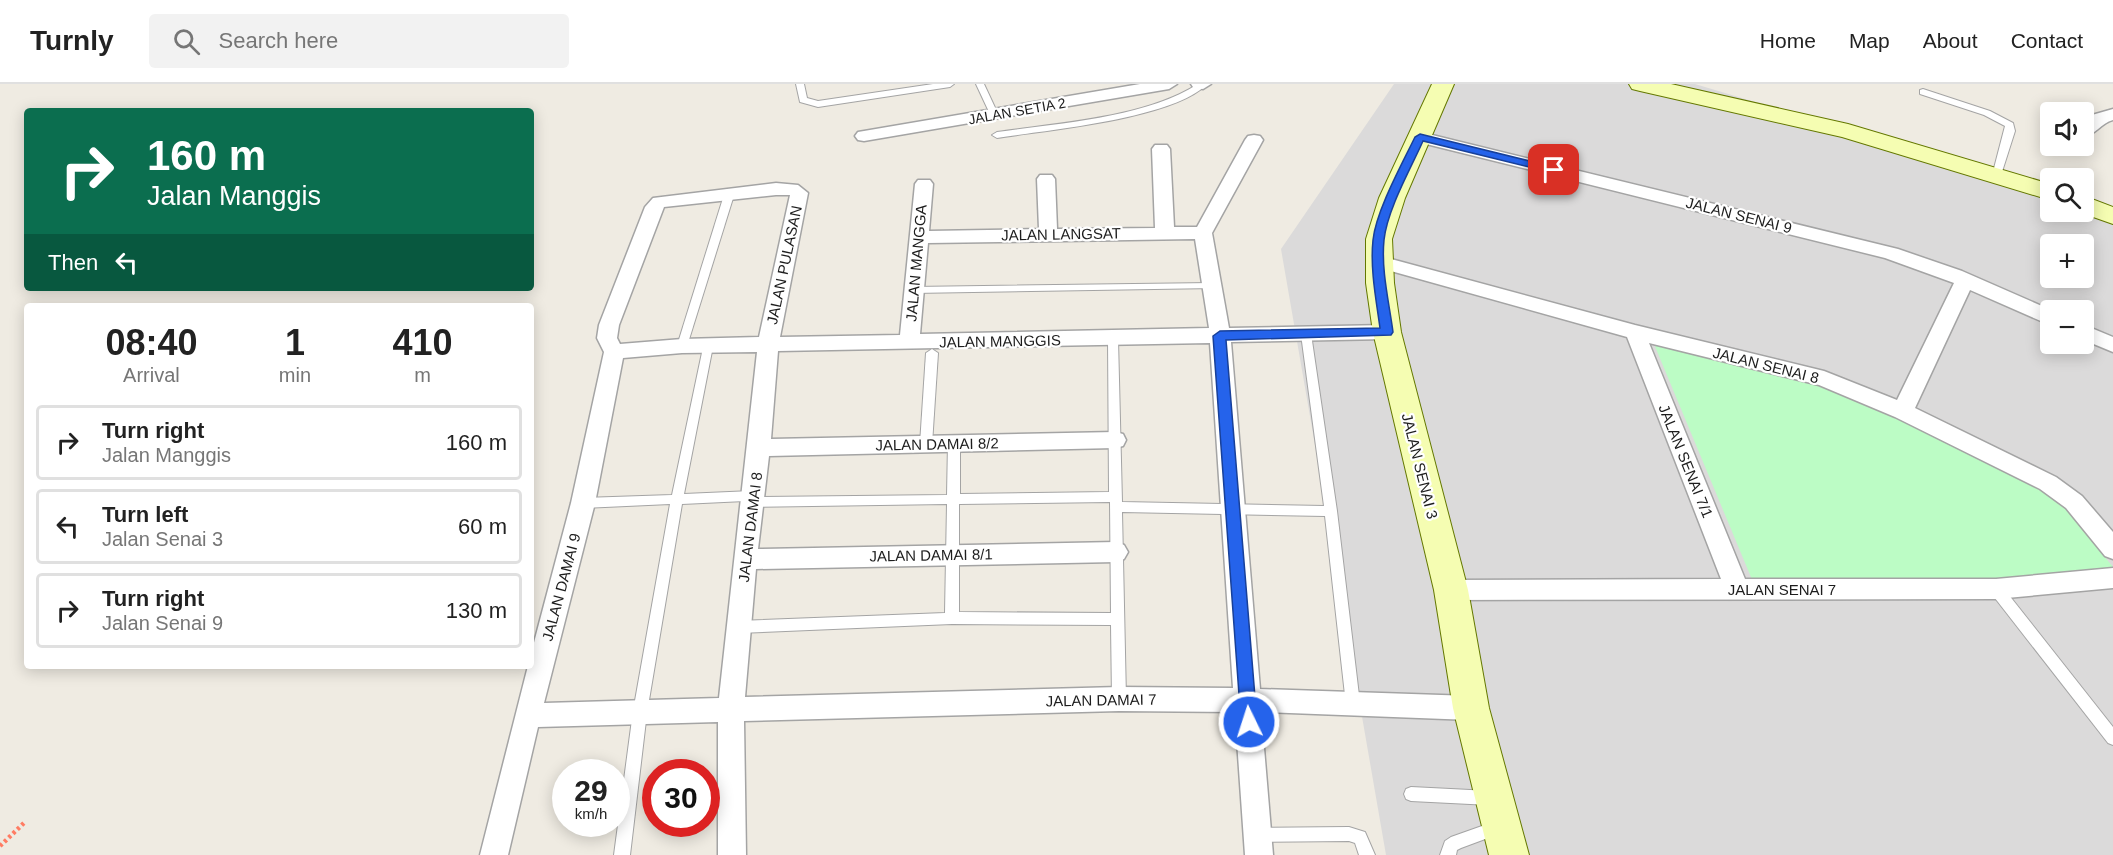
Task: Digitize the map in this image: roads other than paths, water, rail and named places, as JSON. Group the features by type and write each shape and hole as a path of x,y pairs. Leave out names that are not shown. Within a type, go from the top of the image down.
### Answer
{"street":[{"name":"JALAN SETIA 2","path":"864,136 1169,84"},
{"name":"JALAN SENAI 3","path":"1443,84 1392,198 1379,239 1380,262 1387,332 1451,590 1471,708 1502,826"},
{"path":"1641,84 1848,131 2040,189"},
{"path":"2094,123 2113,114"},
{"name":"JALAN SENAI 9","path":"1420,137 1891,253 1965,281 2040,314"},
{"path":"1254,140 1203,233 1220,336 1258,845"},
{"path":"1161,149 1165,233"},
{"path":"1046,179 1047,234"},
{"name":"JALAN MANGGA","path":"909,342 924,184"},
{"name":"JALAN PULASAN","path":"729,195 792,189 799,193 768,344"},
{"path":"614,352 607,338 609,325 654,207 659,201 729,195"},
{"path":"2094,208 2113,216"},
{"name":"JALAN LANGSAT","path":"919,237 1203,233"},
{"name":"JALAN SENAI 8","path":"1380,262 1635,332 1824,379 1903,411 2048,483 2074,502 2113,549"},
{"path":"1903,411 1965,281"},
{"name":"JALAN MANGGIS","path":"614,352 682,346 1387,332"},
{"name":"JALAN SENAI 7/1","path":"1635,332 1737,590"},
{"path":"2094,336 2113,345"},
{"name":"JALAN DAMAI 8","path":"732,855 731,709 768,344"},
{"name":"JALAN DAMAI 9","path":"494,855 582,503 614,352"},
{"name":"JALAN DAMAI 8/2","path":"759,448 1114,440"},
{"name":"JALAN DAMAI 8/1","path":"746,559 1116,552"},
{"name":"JALAN SENAI 7","path":"1451,590 1996,590 2113,578"},
{"name":"JALAN DAMAI 7","path":"528,715 1119,699 1247,700 1471,708"}],"lane":[{"path":"800,84 803,100 813,104 950,84"},
{"path":"980,84 994,114"},
{"path":"997,135 1138,111 1194,93 1202,84"},
{"path":"1923,92 1987,113 2010,124 1997,176"},
{"path":"682,346 729,195"},
{"path":"914,290 1212,286"},
{"path":"1306,334 1331,511 1353,704"},
{"path":"1113,339 1119,699"},
{"path":"622,855 640,712 677,499 708,346"},
{"path":"926,444 932,353"},
{"path":"952,618 954,443"},
{"path":"582,503 677,499 954,500 1115,502 1331,511"},
{"path":"1996,590 2113,738"},
{"path":"738,627 952,618 1117,619"},
{"path":"1412,794 1502,826"},
{"path":"1448,855 1450,846 1456,842 1502,826"},
{"path":"1258,845 1348,834 1360,837 1367,855"}]}
